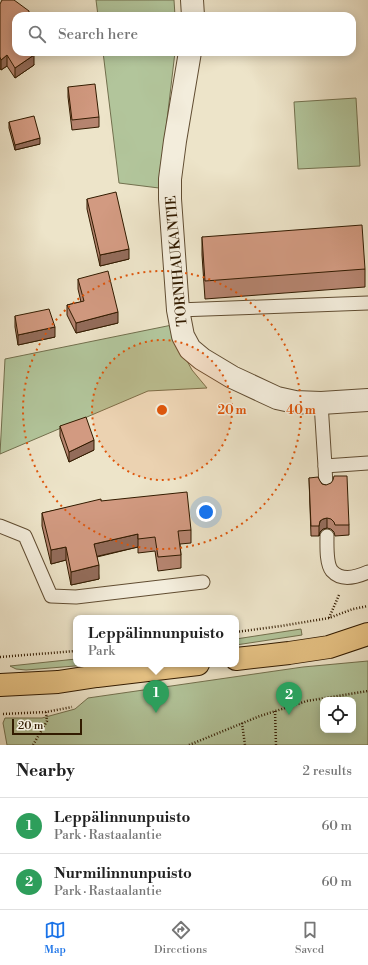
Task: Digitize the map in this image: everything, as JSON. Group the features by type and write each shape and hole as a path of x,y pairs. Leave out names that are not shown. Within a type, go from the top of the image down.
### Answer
{"main road":[{"path":"329,647 368,634"},
{"path":"239,659 329,647 368,647"},
{"path":"0,685 58,682 173,667"}],"street":[{"path":"192,0 194,12"},
{"name":"TORNIHAUKANTIE","path":"189,56 170,179 170,199 178,310 183,336 190,349 202,359 232,377 277,398 295,402 321,404 368,400"}],"lane":[{"path":"178,310 368,303"},
{"path":"321,404 326,487"},
{"path":"325,466 368,463"},
{"path":"0,526 25,536 51,596 76,597 203,582"},
{"path":"327,536 328,557 332,570 346,578 360,576 368,572"}],"path":[{"path":"329,618 346,578"},
{"path":"239,632 329,618 353,609 368,606"},
{"path":"0,657 73,651"},
{"path":"189,745 242,723 307,701 368,691"},
{"path":"3,714 46,712 72,707"},
{"path":"276,711 276,745"},
{"path":"33,745 47,721 46,712"},
{"path":"242,723 245,745"}],"green space":[{"path":"96,0 174,0 175,12 98,12"},
{"path":"103,56 175,56 159,188 119,183"},
{"path":"356,98 360,166 298,169 294,102"},
{"path":"172,325 174,337 192,370 207,388 148,391 0,454 5,359"},
{"path":"301,629 302,635 239,645 239,639"},
{"path":"73,659 73,666 26,670 16,669 10,666"},
{"path":"368,661 368,745 7,745 3,723 5,718 42,718 75,709 88,698 303,667"}],"building":[{"path":"2,0 14,0 29,11 12,12 12,56 33,56 15,68 7,55 1,60 0,57 0,4"},
{"path":"95,84 99,117 72,120 68,87"},
{"path":"34,116 40,138 15,145 9,122"},
{"path":"116,192 129,249 100,255 87,199"},
{"path":"362,225 365,269 205,281 202,237"},
{"path":"108,271 118,312 76,323 67,305 84,301 78,279"},
{"path":"49,309 55,327 18,335 15,316"},
{"path":"86,417 94,440 69,452 60,426"},
{"path":"334,476 347,476 349,525 335,525 331,519 327,518 320,521 319,526 311,526 309,478 318,477 322,484 326,485 331,483"},
{"path":"187,492 191,530 178,531 181,555 158,557 155,537 138,539 138,534 94,544 99,565 71,572 66,547 51,550 42,513 101,499 101,501"}],"place":[{"name":"Leppälinnunpuisto","path":"156,713"},
{"name":"Nurmilinnunpuisto","path":"289,715"}]}
